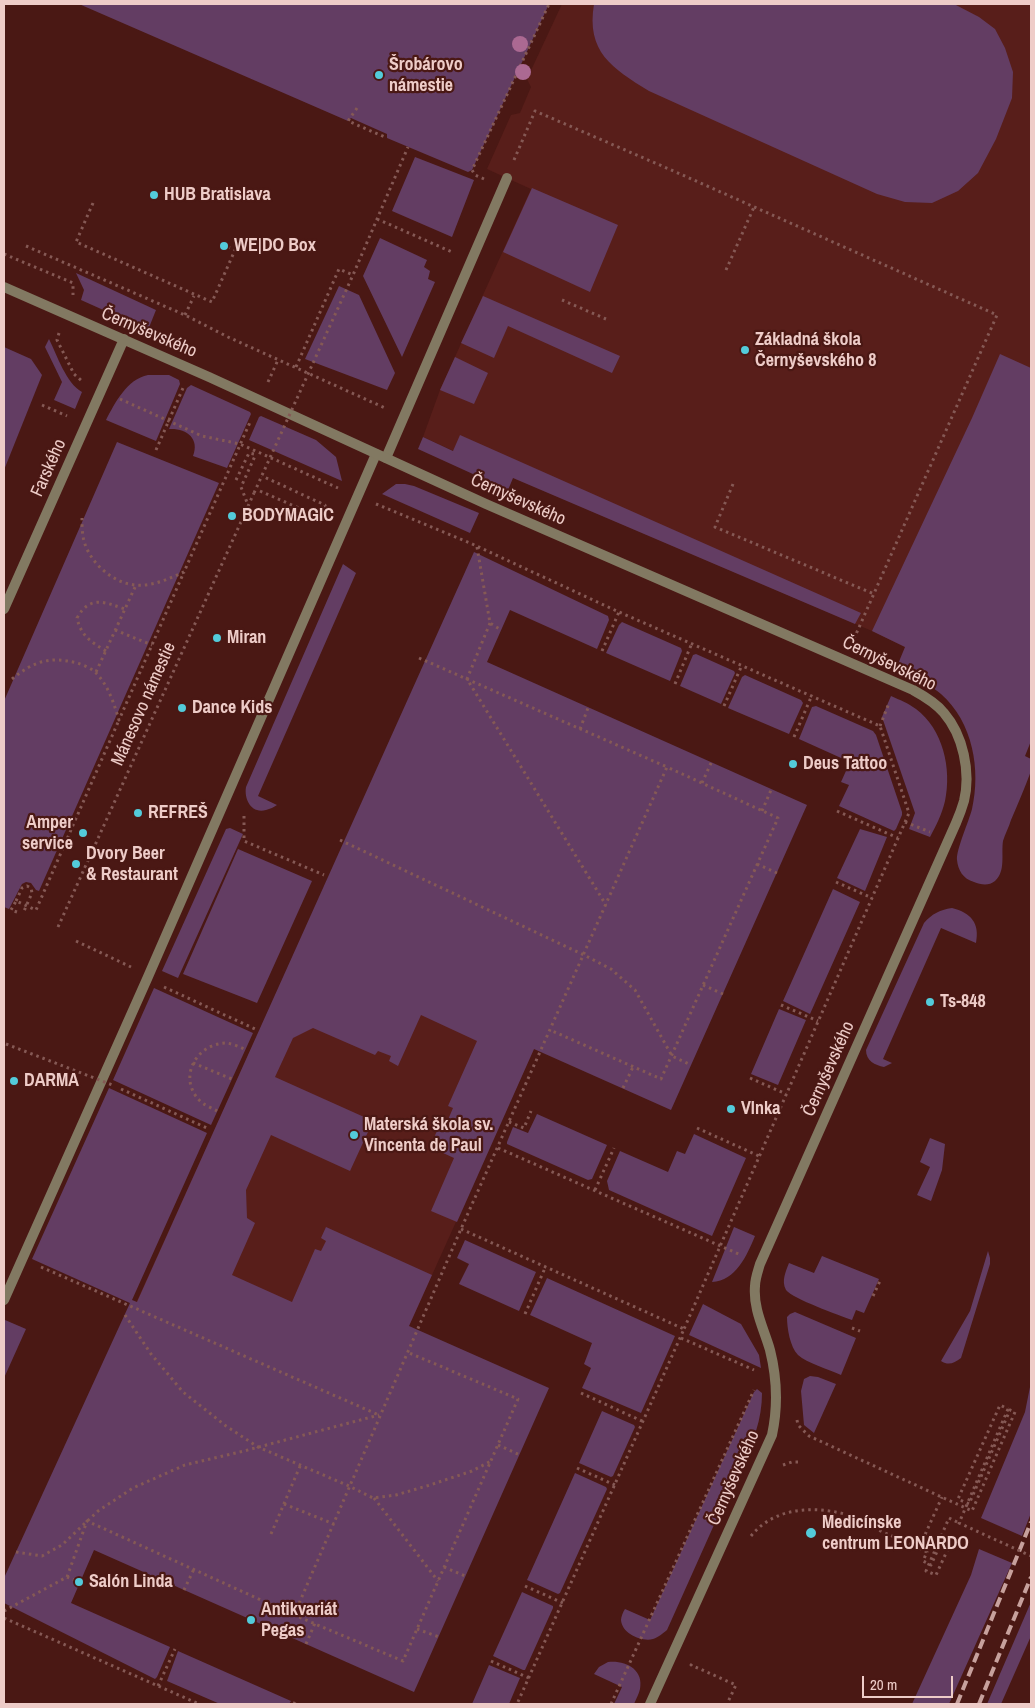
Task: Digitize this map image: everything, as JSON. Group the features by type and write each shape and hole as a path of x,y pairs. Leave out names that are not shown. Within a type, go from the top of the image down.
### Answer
{"street":[{"path":"4,1300 381,456 404,416 505,182"},
{"name":"Černyševského","path":"4,287 192,369 486,504 913,690 929,699 944,713 957,734 964,756 966,778 964,799 956,823 760,1264 754,1284 755,1301 770,1350 775,1379 775,1418 772,1435 650,1704"},
{"name":"Farského","path":"4,609 124,339"}],"path":[{"path":"549,4 472,170 475,175 505,182 535,111 997,315 845,660"},
{"path":"358,108 348,121 387,138"},
{"name":"Mánesovo námestie","path":"58,927 378,220 408,147"},
{"path":"93,203 76,242 212,302 235,250 218,242"},
{"path":"726,270 754,208"},
{"path":"378,220 471,260"},
{"path":"26,246 185,315 228,337 404,416"},
{"path":"296,367 339,269 353,275"},
{"path":"185,315 194,296"},
{"path":"562,300 606,319"},
{"path":"156,450 192,369"},
{"path":"42,405 72,418"},
{"path":"236,480 248,453 254,454 255,456 241,487 248,506"},
{"path":"16,901 36,910 226,476"},
{"path":"260,491 319,517 323,516 326,509 325,505 262,476"},
{"path":"733,484 715,527 874,594"},
{"path":"82,518 84,543 98,568 118,580 136,586 160,582 184,572"},
{"path":"470,543 619,612 880,726 909,813 681,1338 517,1704"},
{"path":"467,679 490,624 477,546"},
{"path":"96,672 136,586"},
{"path":"106,651 86,639 77,618 83,608 89,604 103,602 125,609"},
{"path":"602,651 619,612"},
{"path":"490,624 502,630"},
{"path":"115,630 152,645"},
{"path":"675,684 692,643"},
{"path":"419,658 778,818 661,1079 550,1030"},
{"path":"12,679 24,669 40,662 62,659 82,665 96,672 106,686 119,720"},
{"path":"724,706 742,665"},
{"path":"467,679 606,905"},
{"path":"794,736 812,695"},
{"path":"580,729 588,708"},
{"path":"702,783 711,763"},
{"path":"294,1615 379,1415 667,768"},
{"path":"762,811 771,790"},
{"path":"837,811 898,838"},
{"path":"244,816 244,841 324,875"},
{"path":"340,840 611,969 635,990 672,1056 691,1065"},
{"path":"757,864 777,873"},
{"path":"836,882 872,898"},
{"path":"17,912 11,910 22,888 26,886 31,888 32,892 24,912"},
{"path":"703,986 723,994"},
{"path":"781,1005 818,1021"},
{"path":"217,1111 201,1102 192,1089 189,1080 193,1063 203,1051 214,1045 228,1043 246,1050"},
{"path":"6,1044 115,1086 209,1129"},
{"path":"193,1063 232,1079"},
{"path":"623,1088 632,1067"},
{"path":"750,1078 786,1094"},
{"path":"509,1122 524,1128 531,1111"},
{"path":"697,1128 759,1156"},
{"path":"498,1148 720,1246"},
{"path":"595,1190 614,1148"},
{"path":"461,1229 544,1268 684,1329"},
{"path":"22,1259 379,1415"},
{"path":"525,1314 544,1268"},
{"path":"874,1296 880,1281"},
{"path":"125,1315 151,1354 183,1392 226,1426 258,1446 373,1498 438,1581"},
{"path":"852,1328 860,1331"},
{"path":"681,1338 761,1374"},
{"path":"87,1521 294,1615 403,1661 518,1399 407,1352"},
{"path":"611,1704 757,1383"},
{"path":"581,1393 644,1422"},
{"path":"797,1416 798,1425 809,1436 942,1497 972,1511 1015,1412 1010,1410 969,1504 964,1501 958,1499 1000,1405 1008,1409 974,1488 970,1497 966,1505 959,1523"},
{"path":"16,1552 42,1556 62,1545 98,1511 133,1488 185,1465 379,1415"},
{"path":"498,1446 520,1455"},
{"path":"373,1498 396,1495 422,1487 472,1471 491,1461"},
{"path":"271,1534 301,1464"},
{"path":"577,1468 615,1485"},
{"path":"919,1548 942,1497"},
{"path":"284,1504 334,1524"},
{"path":"746,1542 758,1527 770,1519 790,1512 821,1509 854,1516 868,1522 867,1525 927,1552 923,1561 931,1565 944,1536 952,1540 936,1575 926,1571 929,1563 932,1555 949,1518 1031,1556"},
{"path":"4,1611 67,1577 87,1521"},
{"path":"444,1567 466,1576"},
{"path":"184,1590 194,1569"},
{"path":"67,1577 80,1582"},
{"path":"525,1586 563,1603"},
{"path":"4,1618 199,1704"},
{"path":"306,1644 315,1623"},
{"path":"417,1628 439,1637"},
{"path":"158,1686 174,1649"},
{"path":"696,1656 692,1665 736,1685 728,1704"},
{"path":"491,1661 529,1678"}],"shaded area":[{"name":"Šrobárovo námestie","path":"79,4 549,4 472,170 468,172 387,138 387,134 351,118 348,121"},
{"name":"Základná škola Černyševského 8","path":"562,4 1031,4 1031,625 1002,694 872,631 502,473 423,437 440,390 531,189 487,169 511,115 520,113 531,87 527,79"},
{"path":"594,4 954,4 979,17 995,29 1005,48 1013,72 1012,98 996,139 978,173 958,191 932,203 905,202 877,194 649,91 636,83 613,66 598,47 594,35"},
{"path":"415,157 474,180 452,237 392,211"},
{"path":"532,188 618,225 590,292 503,252"},
{"path":"380,238 427,260 424,267 430,271 428,279 435,282 402,357 363,276"},
{"path":"76,273 156,310 148,330 81,300 84,290"},
{"path":"339,286 359,295 395,373 387,390 305,359"},
{"path":"483,296 620,356 612,373 508,326 494,358 461,343"},
{"path":"49,339 71,382 82,392 75,409 54,400 62,382 45,347"},
{"path":"4,347 31,359 42,375 4,470"},
{"path":"1000,354 1031,368 1031,741 1025,756 1031,759 1031,771 1003,841 1001,872 995,881 990,884 979,884 970,881 964,876 960,871 957,860 975,794 975,763 967,732 961,718 941,694 931,686 910,675 898,664 905,647 872,631"},
{"path":"455,357 488,373 474,404 440,390"},
{"path":"148,375 169,375 179,380 180,384 156,441 106,420 122,393 134,381"},
{"path":"191,385 251,414 227,468 193,456 195,444 190,435 181,430 169,429 187,388"},
{"path":"261,416 316,440 336,457 342,481 249,440"},
{"path":"460,435 861,613 855,624 513,478 508,490 418,449 423,437 453,451"},
{"path":"117,442 219,483 39,891 31,883 26,882 22,884 9,909 4,907 4,701"},
{"path":"396,484 414,486 479,513 470,533 382,494"},
{"path":"474,552 608,616 609,620 597,649 510,610 487,662 807,805 671,1110 534,1049 457,1222 431,1211 454,1158 430,1147 442,1119 447,1122 453,1108 448,1106 477,1041 421,1015 398,1066 389,1061 391,1056 378,1051 375,1055 313,1028 293,1038 275,1077 373,1121 350,1171 271,1135 246,1190 247,1218 255,1223 232,1275 292,1302 315,1249 321,1251 326,1241 321,1238 326,1227 432,1275 409,1326 549,1388 414,1692 94,1550 71,1603 170,1647 155,1679 4,1603 4,1578 130,1303 32,1259 109,1088 207,1133 132,1300 137,1302"},
{"path":"343,564 356,573 258,796 277,805 266,810 256,810 247,801 246,787"},
{"path":"622,622 681,648 682,651 670,681 606,653"},
{"path":"696,654 735,673 721,704 680,686 693,655"},
{"path":"745,675 801,700 803,703 789,734 728,708 742,677"},
{"path":"891,696 910,705 925,717 939,738 943,751 946,763 947,789 939,820 930,837 909,829 915,813 882,717"},
{"path":"816,706 873,731 876,735 902,812 894,831 839,806 849,785 841,782 850,762 799,739 812,707"},
{"path":"230,828 243,834 178,978 162,971 226,829"},
{"path":"860,829 887,837 865,891 837,878"},
{"path":"238,849 312,881 257,1003 183,974"},
{"name":"Materská škola sv. Vincenta de Paul","path":"341,850 534,1049 372,1408 136,1303"},
{"path":"833,889 860,902 810,1014 783,1001"},
{"path":"952,908 959,910 973,920 977,930 976,943 941,928 883,1059 892,1063 884,1067 874,1064 869,1060 866,1050 924,923 936,913"},
{"path":"154,988 253,1033 211,1125 113,1080"},
{"path":"779,1009 806,1020 778,1085 751,1074"},
{"path":"537,1114 607,1145 592,1179 588,1180 507,1144 513,1127 528,1133"},
{"path":"694,1134 746,1158 712,1236 609,1190 607,1181 620,1151 668,1172 677,1151 685,1154"},
{"path":"930,1138 945,1144 942,1170 931,1201 917,1195 930,1167 920,1162"},
{"path":"734,1227 755,1236 740,1266 728,1277 712,1282"},
{"path":"465,1240 536,1272 519,1311 459,1284 469,1264 457,1258"},
{"path":"988,1251 990,1264 961,1358 951,1363 944,1363 941,1361 970,1311"},
{"path":"822,1256 879,1279 864,1313 856,1310 852,1320 807,1302 786,1290 784,1280 789,1263 814,1273"},
{"path":"547,1278 675,1336 641,1413 582,1388 591,1368 584,1364 592,1343 530,1315"},
{"path":"703,1304 741,1324 759,1355 761,1368 689,1335"},
{"path":"795,1312 856,1338 841,1375 807,1361 795,1352 790,1337 787,1317"},
{"path":"5,1320 26,1329 4,1378 4,1323"},
{"path":"810,1376 836,1384 814,1433 804,1425 801,1391 804,1379"},
{"path":"1031,1382 1031,1513 1022,1536 981,1518 1025,1412"},
{"path":"757,1389 762,1393 762,1398 756,1431 667,1630 649,1640 633,1636 622,1625 621,1619 625,1609 650,1620"},
{"path":"602,1411 635,1427 611,1477 579,1463"},
{"path":"575,1473 607,1489 558,1594 527,1580"},
{"path":"979,1549 1012,1563 949,1704 912,1704 971,1575"},
{"path":"522,1592 553,1606 525,1670 493,1656"},
{"path":"1031,1602 1031,1636 1001,1704 987,1704"},
{"path":"178,1651 291,1701 289,1704 220,1704 167,1681"},
{"path":"608,1662 627,1664 636,1671 639,1676 640,1691 634,1704 614,1704 622,1687 594,1674 599,1667"},
{"path":"489,1665 520,1678 509,1704 472,1704"}],"railway":[{"path":"957,1704 1031,1522"},
{"path":"979,1704 1031,1577"}],"place":[{"name":"Šrobárovo námestie","path":"379,75"},
{"name":"HUB Bratislava","path":"154,195"},
{"name":"WE|DO Box","path":"224,246"},
{"name":"Základná škola Černyševského 8","path":"745,350"},
{"name":"BODYMAGIC","path":"232,516"},
{"name":"Miran","path":"217,638"},
{"name":"Dance Kids","path":"182,708"},
{"name":"Deus Tattoo","path":"793,764"},
{"name":"REFREŠ","path":"138,813"},
{"name":"Amper service","path":"83,833"},
{"name":"Dvory Beer & Restaurant","path":"76,864"},
{"name":"Ts-848","path":"930,1002"},
{"name":"DARMA","path":"14,1081"},
{"name":"Vlnka","path":"731,1109"},
{"name":"Materská škola sv. Vincenta de Paul","path":"354,1135"},
{"name":"Medicínske centrum LEONARDO","path":"811,1533"},
{"name":"Salón Linda","path":"79,1582"},
{"name":"Antikvariát Pegas","path":"251,1620"}]}
